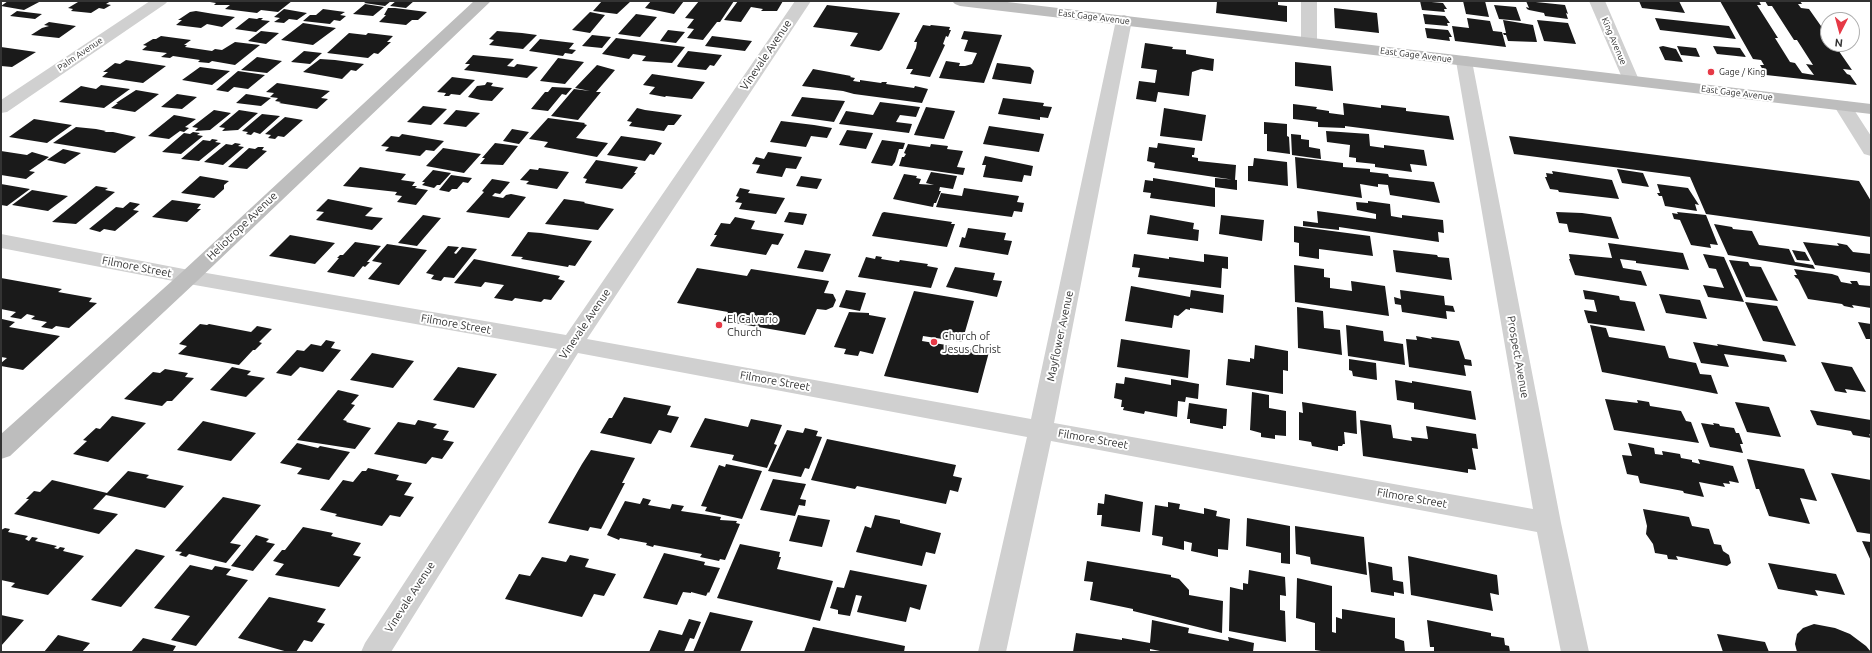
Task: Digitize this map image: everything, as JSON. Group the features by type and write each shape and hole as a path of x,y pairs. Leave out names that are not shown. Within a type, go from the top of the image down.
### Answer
{"main road":[{"name":"Heliotrope Avenue","path":"1,449 189,277 482,1"},
{"name":"East Gage Avenue","path":"960,1 1871,109"}],"street":[{"name":"Palm Avenue","path":"1,108 160,1"},
{"name":"Vinevale Avenue","path":"375,652 572,344 803,1"},
{"path":"1309,1 1309,42"},
{"name":"King Avenue","path":"1598,1 1631,80"},
{"name":"Mayflower Avenue","path":"992,652 1041,430 1124,20"},
{"name":"Prospect Avenue","path":"1464,61 1548,523 1575,652"},
{"path":"1843,106 1871,150"},
{"name":"Filmore Street","path":"1,241 189,277 572,344 1548,523"}],"building":[{"path":"8,1 41,1 24,10 1,6"},
{"path":"111,1 106,4 111,5 104,9 99,8 91,13 71,11 73,9 68,8 78,2"},
{"path":"292,1 278,12 261,10 257,13 225,9 230,5 214,5 216,3 210,2"},
{"path":"367,1 391,1 385,6 364,3"},
{"path":"396,1 414,1 406,8 390,6"},
{"path":"602,1 631,1 617,14 593,11"},
{"path":"651,1 684,1 674,14 645,8"},
{"path":"699,1 734,1 720,22 717,22 703,40 687,38 694,29 687,28 694,19 685,18"},
{"path":"738,1 783,1 777,11 761,11 763,9 751,7 741,22 724,20"},
{"path":"1217,1 1278,1 1278,5 1287,6 1287,22 1216,13"},
{"path":"1420,1 1443,3 1447,9 1444,9 1445,12 1422,10"},
{"path":"1463,1 1485,1 1489,17 1466,14"},
{"path":"1526,1 1565,5 1568,19 1545,16 1544,13 1529,10 1526,7 1529,8"},
{"path":"1639,1 1679,1 1685,13 1642,8"},
{"path":"1720,1 1759,1 1761,5 1757,5 1778,38 1775,38 1790,62 1795,63 1802,73 1814,75 1806,64 1813,65 1797,40 1794,40 1772,6 1768,6 1765,1 1800,1 1802,4 1798,4 1801,8 1809,9 1820,25 1820,52 1840,52 1852,70 1843,69 1850,75 1857,85 1766,75 1760,65 1764,65 1761,60 1753,59"},
{"path":"365,4 384,7 373,16 353,14"},
{"path":"827,5 900,13 882,49 879,51 850,46 858,33 813,27"},
{"path":"1494,5 1516,7 1521,21 1499,19"},
{"path":"388,8 427,12 418,20 412,20 406,25 379,22 386,15 384,15"},
{"path":"1334,8 1377,13 1379,33 1335,28"},
{"path":"284,9 307,13 297,20 289,19 284,23 274,22 280,18 274,17"},
{"path":"323,9 345,12 340,15 346,16 340,21 334,20 330,24 303,21 310,15 316,15"},
{"path":"17,11 42,14 35,19 10,16"},
{"path":"196,11 235,17 222,27 207,24 201,28 176,25 182,20 178,20 190,12"},
{"path":"590,12 605,15 590,33 572,30"},
{"path":"636,14 657,17 640,37 618,34"},
{"path":"1423,14 1445,16 1450,23 1447,23 1448,26 1425,24"},
{"path":"249,18 263,18 261,20 270,21 256,32 235,29"},
{"path":"1467,18 1490,21 1493,31 1502,32 1506,47 1455,41 1452,26 1469,28"},
{"path":"1655,18 1729,26 1736,39 1660,30"},
{"path":"1503,20 1533,25 1537,42 1508,41 1506,35 1503,33 1506,33"},
{"path":"1537,20 1568,23 1576,44 1544,41"},
{"path":"49,22 76,26 59,38 31,35 42,28 49,26 44,25"},
{"path":"303,23 336,28 313,45 281,40"},
{"path":"923,25 950,27 949,30 951,30 948,37 946,36 943,44 945,45 930,77 910,74 913,69 906,69 916,48 917,42 914,42"},
{"path":"1425,28 1448,30 1452,37 1449,37 1450,41 1427,38"},
{"path":"668,30 685,32 676,43 660,41"},
{"path":"261,31 279,33 266,44 248,41"},
{"path":"497,31 537,35 523,49 489,45 494,40 489,39"},
{"path":"964,31 1002,35 984,83 939,78 946,61 960,63 959,66 972,64 977,53 964,51 968,40 961,39"},
{"path":"349,33 366,35 368,33 393,36 387,42 391,42 378,54 374,53 368,58 327,53"},
{"path":"592,35 611,37 602,48 582,46"},
{"path":"161,36 191,40 184,45 187,45 185,47 212,51 215,49 222,50 235,42 260,45 235,65 212,61 209,63 198,62 200,60 173,56 170,58 161,57 167,53 142,50 147,46 143,45"},
{"path":"712,36 752,41 745,51 705,46"},
{"path":"616,38 685,47 672,63 642,61 646,56 633,54 629,59 602,54"},
{"path":"540,39 574,43 569,49 576,50 572,54 565,53 563,56 529,51"},
{"path":"1145,43 1173,47 1172,49 1186,50 1186,54 1214,59 1213,71 1201,69 1192,72 1189,96 1158,92 1156,102 1136,99 1139,81 1155,83 1157,70 1141,68"},
{"path":"1663,46 1676,49 1683,62 1665,60 1659,47"},
{"path":"1677,46 1696,48 1700,57 1681,55"},
{"path":"1713,46 1740,48 1746,57 1717,54"},
{"path":"1,47 36,52 12,67 1,66"},
{"path":"304,51 322,53 310,64 291,62"},
{"path":"688,51 722,55 714,66 710,65 706,70 678,67 677,66"},
{"path":"473,55 514,59 507,66 514,67 517,64 538,67 527,78 464,70 470,64 465,64"},
{"path":"257,57 282,61 267,73 241,70"},
{"path":"558,58 584,62 565,84 540,81"},
{"path":"320,59 364,64 356,71 351,70 342,79 303,72"},
{"path":"126,60 166,66 143,83 102,77 108,72 103,72 115,63 120,64"},
{"path":"1295,62 1331,66 1333,91 1295,86"},
{"path":"997,63 1030,67 1034,71 1031,84 992,79"},
{"path":"597,65 615,70 596,92 601,92 578,120 551,116 574,89 590,91 575,88"},
{"path":"200,67 230,71 212,85 182,80"},
{"path":"813,69 851,76 850,77 855,78 853,81 860,82 860,80 881,83 887,82 886,84 914,88 915,86 928,89 922,103 802,86"},
{"path":"238,71 265,75 248,89 234,87 228,92 216,90"},
{"path":"652,74 705,82 692,99 665,97 649,94 655,87 643,85"},
{"path":"452,77 475,80 460,95 451,94 449,96 444,96 446,93 437,92"},
{"path":"487,82 493,83 491,86 504,88 492,101 468,97 477,86 485,85"},
{"path":"277,83 330,91 321,98 328,99 317,109 279,103 281,102 275,101 278,98 270,97 274,93 266,92"},
{"path":"101,85 130,89 104,108 59,102 81,86 96,89"},
{"path":"552,87 572,88 566,95 562,94 548,111 531,109 545,92 548,92"},
{"path":"136,90 159,94 135,112 111,108 118,103 116,103"},
{"path":"177,94 197,97 182,109 161,107"},
{"path":"246,94 271,98 261,106 236,103"},
{"path":"802,97 845,101 834,122 791,116"},
{"path":"1003,98 1044,103 1043,106 1052,107 1048,118 1040,117 1040,120 998,114"},
{"path":"880,102 920,107 916,117 900,115 896,122 912,124 909,133 839,124 846,111 873,115"},
{"path":"1343,103 1381,108 1381,105 1406,108 1406,111 1449,116 1454,140 1345,126 1345,128 1318,127 1318,122 1293,119 1293,104 1317,107 1316,109 1329,111 1329,113 1344,115"},
{"path":"423,106 447,109 431,125 407,122"},
{"path":"926,107 955,111 944,139 914,135"},
{"path":"637,108 682,115 674,125 668,125 664,131 629,126 632,122 627,121"},
{"path":"1164,108 1206,115 1202,141 1160,136"},
{"path":"214,110 231,113 210,130 195,131 198,128 192,127"},
{"path":"239,110 258,113 238,130 222,131 225,128 219,127"},
{"path":"456,110 480,113 466,127 443,124"},
{"path":"262,114 280,116 260,134 254,132 251,135 246,134 248,132 242,131"},
{"path":"174,115 196,119 185,127 189,128 184,132 180,131 169,139 148,136"},
{"path":"285,117 303,120 284,137 278,136 275,139 268,138 271,135 265,134"},
{"path":"548,118 585,123 584,124 587,125 576,138 608,143 597,157 544,147 548,142 529,139"},
{"path":"34,119 72,125 47,143 9,137"},
{"path":"781,121 832,128 827,138 811,136 806,147 770,142"},
{"path":"1264,122 1287,124 1290,154 1267,151 1267,134 1264,134"},
{"path":"989,126 1044,134 1039,152 983,144"},
{"path":"76,127 96,129 106,131 104,132 113,132 136,137 115,153 53,143"},
{"path":"512,129 529,132 519,144 503,141"},
{"path":"847,130 873,133 866,149 839,145"},
{"path":"1326,131 1369,134 1370,146 1384,148 1384,145 1424,150 1427,166 1410,164 1412,172 1375,167 1375,164 1356,162 1356,158 1349,157 1350,145 1327,142"},
{"path":"193,132 200,133 197,135 203,136 181,154 162,152 184,133 190,134"},
{"path":"402,134 444,141 434,151 426,150 420,156 385,151 389,147 381,146 391,136 399,137"},
{"path":"1291,134 1301,135 1301,139 1309,140 1309,147 1320,149 1321,159 1292,155"},
{"path":"621,136 662,143 654,155 650,154 645,161 607,155"},
{"path":"1509,136 1859,181 1871,201 1871,237 1706,214 1690,177 1514,154"},
{"path":"212,139 218,140 215,142 221,143 199,161 181,159 203,140 210,141"},
{"path":"882,140 905,143 903,149 899,149 895,162 892,166 871,163"},
{"path":"235,143 241,144 238,146 244,147 223,165 204,162 226,144 232,145"},
{"path":"495,143 518,146 503,165 480,164 485,158 482,158"},
{"path":"1158,143 1195,148 1194,155 1192,155 1192,157 1198,158 1198,161 1236,165 1235,180 1154,168 1155,163 1147,161 1149,147 1157,148"},
{"path":"908,144 930,147 931,144 948,146 947,149 963,151 957,167 965,168 963,175 899,166 902,157 906,154 904,153"},
{"path":"258,147 264,147 262,150 267,151 247,169 228,167 249,148 255,149"},
{"path":"443,148 481,154 464,173 426,166"},
{"path":"63,149 81,153 65,164 47,160"},
{"path":"1,151 27,155 32,152 49,157 29,171 35,172 26,179 1,175"},
{"path":"768,152 802,157 796,169 786,168 782,177 756,173 760,165 752,164 756,157 764,159"},
{"path":"985,156 1033,166 1031,176 1024,175 1022,182 983,177 986,165 982,165"},
{"path":"1295,157 1343,163 1343,167 1370,169 1370,172 1388,174 1389,177 1434,182 1440,203 1390,195 1388,185 1378,184 1378,187 1360,184 1362,198 1297,188"},
{"path":"1254,158 1287,162 1288,186 1248,181 1248,166 1253,166"},
{"path":"596,160 638,167 634,173 636,173 622,189 585,183 587,179 583,178"},
{"path":"360,167 406,174 401,180 415,182 412,186 417,186 415,188 428,190 416,205 397,202 402,196 395,195 397,192 343,186"},
{"path":"539,168 569,172 557,189 526,184 529,181 520,180 530,169 538,170"},
{"path":"1617,169 1643,173 1649,187 1622,183"},
{"path":"433,170 451,173 440,185 437,185 434,188 422,185 425,182 422,182"},
{"path":"1552,171 1612,180 1619,199 1559,192 1558,190 1550,189 1545,177 1547,177 1546,173 1553,174"},
{"path":"931,172 957,176 953,189 940,187 939,191 941,191 933,207 893,199 904,174 917,176 916,178 921,179 919,184 934,185 926,183"},
{"path":"451,175 472,178 468,183 463,182 457,189 452,189 449,192 439,190"},
{"path":"200,176 229,181 224,185 224,189 214,198 181,193"},
{"path":"801,176 822,179 817,189 796,186"},
{"path":"1153,178 1215,188 1215,207 1150,198 1151,193 1143,192 1145,180 1153,181"},
{"path":"1215,178 1237,180 1237,190 1215,187"},
{"path":"492,179 510,182 500,194 495,193 492,196 503,198 506,195 511,194 526,197 509,218 466,212 484,192 482,191"},
{"path":"1,184 30,189 7,206 1,205"},
{"path":"1657,184 1688,188 1699,205 1695,204 1697,211 1665,206 1662,196 1659,196 1657,193 1660,193"},
{"path":"96,186 108,188 105,190 115,192 76,224 52,222"},
{"path":"740,188 750,190 748,193 785,198 776,214 739,209 742,203 735,202 739,197 736,196"},
{"path":"964,188 1019,196 1017,202 1024,203 1022,212 1014,211 1012,217 936,207 941,193 962,196"},
{"path":"32,190 68,196 48,211 12,205"},
{"path":"328,199 373,208 365,216 383,218 372,230 316,220 324,212 316,211"},
{"path":"564,199 614,209 598,230 545,224"},
{"path":"172,200 201,204 197,209 201,209 187,222 152,217"},
{"path":"1368,201 1390,204 1391,216 1402,218 1402,215 1443,220 1444,233 1438,232 1439,242 1339,227 1339,230 1303,226 1303,221 1318,223 1317,211 1376,219 1376,214 1357,210 1356,202 1368,203"},
{"path":"130,202 140,204 133,210 139,211 115,231 104,229 100,232 89,229 116,207 123,208"},
{"path":"789,212 807,214 803,225 784,222"},
{"path":"884,212 952,222 951,224 955,224 947,247 872,236 882,213"},
{"path":"1556,212 1582,213 1611,217 1619,239 1569,232 1567,224 1559,223"},
{"path":"1677,212 1706,215 1718,245 1710,244 1711,248 1691,245 1680,220 1674,219 1672,213 1678,214"},
{"path":"423,215 441,218 417,246 398,243"},
{"path":"1150,215 1194,223 1193,229 1199,230 1198,241 1147,234"},
{"path":"1221,215 1264,220 1262,241 1219,234"},
{"path":"735,217 755,221 751,229 784,234 778,245 772,244 766,255 710,246 717,235 714,235 721,223 730,224"},
{"path":"1714,224 1732,227 1733,229 1752,231 1759,245 1789,249 1795,262 1813,265 1815,269 1728,255"},
{"path":"1294,226 1370,236 1373,256 1319,249 1319,259 1299,256 1299,243 1294,242"},
{"path":"968,228 1006,233 1004,240 1012,241 1008,255 959,247 962,237 965,238"},
{"path":"528,232 592,241 575,266 569,265 568,267 521,259 523,257 511,256"},
{"path":"290,235 335,243 315,264 269,256"},
{"path":"355,242 381,246 367,262 370,262 365,267 363,266 354,277 327,272 339,258 337,258 340,255 343,255"},
{"path":"1803,242 1839,246 1837,243 1847,245 1853,252 1871,254 1871,273 1815,265"},
{"path":"1608,243 1683,253 1689,270 1636,263 1636,261 1620,259 1623,268 1641,271 1647,286 1575,275 1569,259 1569,254 1612,258"},
{"path":"387,244 427,250 399,285 368,279 382,263 372,261"},
{"path":"448,246 459,247 454,253 456,254 462,247 477,249 454,278 444,277 441,281 431,279 434,275 426,273"},
{"path":"805,250 831,254 823,272 797,268"},
{"path":"1393,250 1437,255 1438,257 1449,258 1452,280 1396,272"},
{"path":"1792,250 1805,252 1810,261 1797,260"},
{"path":"1134,254 1204,262 1204,254 1228,257 1228,269 1222,268 1221,288 1138,277 1140,268 1132,267"},
{"path":"1703,254 1724,257 1744,302 1708,297 1703,285 1724,288 1716,269 1709,268"},
{"path":"876,256 882,257 881,259 899,262 900,260 928,264 927,266 938,268 931,288 858,277 866,257 875,259"},
{"path":"474,259 560,276 558,279 565,281 551,300 544,299 541,302 515,298 512,301 494,298 504,285 485,282 481,287 454,283"},
{"path":"1729,260 1748,262 1750,266 1761,267 1778,301 1746,297"},
{"path":"1294,265 1324,269 1324,277 1330,278 1330,288 1352,291 1351,281 1385,286 1389,316 1295,302"},
{"path":"955,267 995,273 993,280 1002,281 997,297 946,287"},
{"path":"697,268 747,276 751,269 829,281 824,293 833,294 836,300 833,307 826,310 817,309 805,335 723,321 728,312 677,303"},
{"path":"1794,269 1832,274 1838,276 1841,282 1852,284 1850,281 1857,281 1859,285 1871,286 1871,308 1852,305 1854,308 1844,306 1842,304 1808,299 1798,279 1794,275 1797,275"},
{"path":"1,278 62,289 58,292 92,298 89,302 97,303 69,328 56,326 52,329 41,327 47,322 31,319 35,316 27,314 21,319 10,317 16,312 1,309"},
{"path":"1131,286 1190,297 1191,290 1224,295 1223,313 1190,308 1190,310 1186,309 1178,316 1174,315 1172,328 1125,321"},
{"path":"846,290 866,293 860,311 839,307"},
{"path":"1400,290 1444,296 1445,305 1453,306 1455,312 1446,311 1447,319 1402,312 1401,305 1395,304 1394,297 1401,299"},
{"path":"1583,290 1619,296 1620,300 1635,302 1645,331 1588,323 1584,310 1597,312 1594,300 1585,299"},
{"path":"914,291 974,301 962,342 923,336 922,341 989,352 978,393 884,376"},
{"path":"1659,294 1700,300 1707,319 1666,313"},
{"path":"1745,302 1777,306 1796,346 1763,341"},
{"path":"1297,307 1323,311 1324,328 1340,330 1342,355 1298,348"},
{"path":"849,312 869,313 869,315 886,318 873,354 860,351 858,356 844,354 846,349 834,347"},
{"path":"2,319 15,322 9,327 60,336 23,370 1,366 1,363 7,358 1,357"},
{"path":"1858,322 1871,324 1871,339 1866,339"},
{"path":"200,324 209,324 251,332 257,326 272,329 259,342 262,343 239,365 178,354 187,346 179,344"},
{"path":"1346,325 1383,331 1384,341 1403,344 1405,365 1348,356"},
{"path":"1590,325 1606,328 1609,337 1665,346 1669,358 1696,363 1700,374 1711,375 1718,394 1602,372"},
{"path":"1416,336 1459,341 1465,359 1471,360 1472,366 1464,365 1466,376 1409,367 1406,339 1417,340"},
{"path":"1121,339 1190,350 1188,378 1117,367"},
{"path":"326,340 335,342 331,348 341,350 323,372 300,367 291,376 276,373 297,350 304,351 311,344 321,346"},
{"path":"1693,342 1718,346 1717,344 1784,355 1787,362 1724,354 1729,367 1701,363"},
{"path":"1255,345 1288,351 1288,371 1283,370 1283,394 1226,385 1228,359 1250,362 1250,358 1254,359"},
{"path":"372,353 414,361 393,388 350,380"},
{"path":"1349,359 1376,363 1377,380 1353,376 1352,371 1349,370"},
{"path":"1821,362 1852,367 1866,392 1845,389 1847,393 1835,391"},
{"path":"232,367 251,371 247,375 265,378 246,397 210,390"},
{"path":"458,367 497,374 474,408 433,400"},
{"path":"165,369 188,373 185,377 194,378 172,401 167,401 162,406 124,399 153,372 160,373"},
{"path":"1125,377 1171,385 1171,379 1199,384 1198,399 1186,397 1185,402 1178,401 1177,417 1145,411 1144,414 1123,410 1124,407 1121,407 1122,400 1114,398 1116,383 1124,384"},
{"path":"1395,380 1412,383 1412,381 1471,391 1476,420 1414,409 1414,403 1397,400"},
{"path":"338,390 359,395 351,404 355,405 343,420 371,428 355,449 297,440"},
{"path":"1252,392 1269,395 1269,408 1286,411 1286,436 1275,435 1275,439 1261,437 1261,433 1250,430"},
{"path":"624,397 671,406 667,415 679,417 671,433 659,430 651,444 600,433 609,418 612,418"},
{"path":"1605,399 1638,403 1637,400 1649,402 1650,406 1681,411 1686,421 1691,422 1699,443 1614,430"},
{"path":"1302,402 1356,411 1357,434 1344,432 1345,444 1338,446 1338,451 1312,446 1311,442 1299,440 1299,412 1303,413"},
{"path":"1735,402 1769,407 1781,437 1747,432"},
{"path":"1189,403 1227,409 1226,426 1223,426 1223,429 1190,423 1190,419 1187,419"},
{"path":"1810,410 1871,420 1871,435 1869,434 1871,438 1853,435 1851,431 1817,425"},
{"path":"112,416 146,423 108,462 73,454 87,441 83,440 96,428 100,429"},
{"path":"705,418 748,427 751,419 782,425 774,444 777,445 767,468 732,460 734,455 690,447"},
{"path":"418,420 437,424 433,428 449,431 443,440 454,442 442,459 432,457 426,464 374,454 398,422 415,425"},
{"path":"1360,420 1391,425 1393,438 1412,441 1411,437 1428,439 1426,426 1476,434 1478,449 1472,448 1476,470 1468,469 1468,473 1363,456"},
{"path":"203,421 256,433 231,461 177,450"},
{"path":"1701,423 1714,425 1713,423 1719,424 1720,426 1734,428 1736,433 1739,433 1743,444 1740,444 1743,453 1710,447"},
{"path":"805,428 818,431 816,436 822,437 809,469 805,468 801,477 768,471 787,430 803,433"},
{"path":"827,439 956,465 953,476 962,478 958,492 950,490 946,504 857,486 855,489 811,480"},
{"path":"297,443 318,448 320,446 350,452 329,480 297,474 302,468 280,463"},
{"path":"1628,443 1654,448 1655,454 1663,455 1662,451 1680,454 1681,458 1692,460 1692,462 1700,464 1698,459 1733,466 1739,483 1729,481 1730,484 1723,483 1725,487 1699,482 1704,497 1684,493 1683,491 1640,483 1638,476 1627,474 1622,455 1632,456"},
{"path":"591,450 635,458 622,483 625,483 601,529 590,527 588,531 548,523 582,464"},
{"path":"1747,459 1804,469 1817,501 1800,498 1810,524 1769,516 1759,489 1756,489"},
{"path":"726,464 762,471 742,519 705,511 707,507 701,506 719,465 725,467"},
{"path":"368,468 399,475 396,480 412,483 404,495 414,497 400,517 390,515 382,526 335,516 337,514 320,510 343,480 353,482 362,471 366,471"},
{"path":"128,471 149,475 146,478 184,486 165,508 106,495 93,509 118,514 99,534 14,514 29,499 26,499 34,491 40,492 52,480 107,493"},
{"path":"1831,473 1871,480 1871,534 1857,532"},
{"path":"773,479 806,484 800,499 806,500 805,506 799,505 795,516 760,510"},
{"path":"1105,494 1143,502 1140,532 1101,526 1102,515 1097,515 1098,503 1104,504"},
{"path":"223,497 261,505 230,543 241,545 226,563 189,554 186,557 179,555 182,552 175,551"},
{"path":"643,498 651,500 648,505 670,509 672,504 684,506 681,511 721,517 720,520 737,521 736,523 740,524 725,560 720,559 719,561 700,557 702,554 654,545 653,547 646,545 647,543 620,538 619,540 607,535 625,501 640,504"},
{"path":"1168,502 1180,504 1179,509 1204,514 1204,508 1217,511 1216,516 1230,519 1228,550 1218,549 1218,557 1191,551 1192,543 1184,541 1184,550 1162,545 1163,537 1152,535 1155,505 1168,507"},
{"path":"1643,509 1689,517 1692,526 1709,529 1714,544 1721,545 1723,551 1729,555 1731,563 1727,566 1676,556 1678,560 1668,559 1667,555 1655,553 1653,544 1646,534 1647,526"},
{"path":"798,515 830,520 822,547 789,541"},
{"path":"875,515 900,520 900,523 941,533 935,554 926,552 922,566 856,552 865,526 871,528"},
{"path":"1247,518 1290,526 1290,564 1281,563 1281,553 1246,546"},
{"path":"1295,526 1364,537 1367,575 1311,564 1310,557 1296,554"},
{"path":"303,527 333,533 331,536 361,543 353,555 361,557 339,587 275,575 284,564 273,561 282,550 285,550"},
{"path":"5,528 10,529 8,532 28,536 25,539 29,541 32,537 38,538 35,541 57,546 54,548 58,549 60,547 65,548 63,551 84,556 48,595 11,587 15,583 1,580 1,530"},
{"path":"256,535 269,539 266,542 275,544 253,571 231,566"},
{"path":"1862,541 1871,542 1871,561"},
{"path":"740,544 780,552 779,557 781,557 777,569 833,581 820,621 717,598"},
{"path":"136,549 165,556 121,607 91,600"},
{"path":"664,553 705,562 704,565 720,568 709,593 708,592 706,596 691,592 683,592 677,605 643,598"},
{"path":"570,555 589,559 585,567 616,574 604,596 594,594 582,617 505,599 519,574 530,576 542,557 566,562"},
{"path":"1408,556 1497,575 1499,595 1490,593 1493,611 1411,595"},
{"path":"1087,561 1171,575 1171,577 1179,579 1189,590 1189,595 1223,601 1222,633 1133,611 1133,609 1090,600 1093,582 1084,581"},
{"path":"1368,562 1392,567 1393,580 1403,582 1404,594 1394,592 1394,596 1371,592"},
{"path":"1768,563 1836,574 1845,595 1815,590 1818,596 1778,589"},
{"path":"190,565 212,570 215,566 231,569 226,575 248,580 196,646 171,640 190,616 154,608"},
{"path":"850,570 927,585 920,610 910,607 906,622 857,612 862,596 856,595 850,616 838,614 838,610 830,608 837,587 844,588"},
{"path":"1249,570 1285,577 1286,596 1280,595 1280,610 1285,611 1286,642 1229,631 1230,587 1243,590 1243,583 1248,584"},
{"path":"1297,578 1332,586 1332,632 1336,633 1336,617 1342,619 1342,609 1395,618 1395,638 1404,641 1405,652 1327,652 1315,650 1315,623 1296,618"},
{"path":"269,597 326,609 317,622 325,624 312,642 304,640 296,652 288,652 238,638"},
{"path":"710,612 753,621 740,652 693,652"},
{"path":"1,615 24,620 1,646"},
{"path":"689,619 701,622 694,639 690,638 684,652 649,652 659,630 682,635"},
{"path":"1152,620 1189,628 1188,633 1229,641 1228,637 1254,643 1253,652 1165,652 1150,649 1150,652 1073,652 1076,633 1122,640 1122,638 1150,643"},
{"path":"1427,620 1491,633 1491,636 1504,638 1505,645 1509,646 1510,652 1434,652 1434,647 1430,647"},
{"path":"1814,624 1835,628 1850,634 1866,646 1871,652 1797,652 1795,644 1797,634 1803,628"},
{"path":"813,627 905,646 904,652 804,652"},
{"path":"1717,634 1765,642 1769,652 1723,652"},
{"path":"58,635 90,643 82,652 44,652"},
{"path":"143,638 176,646 173,651 175,652 131,652"}],"place":[{"name":"Gage / King","path":"1711,72"},
{"name":"El Calvario Church","path":"719,325"},
{"name":"Church of Jesus Christ","path":"934,342"}]}
